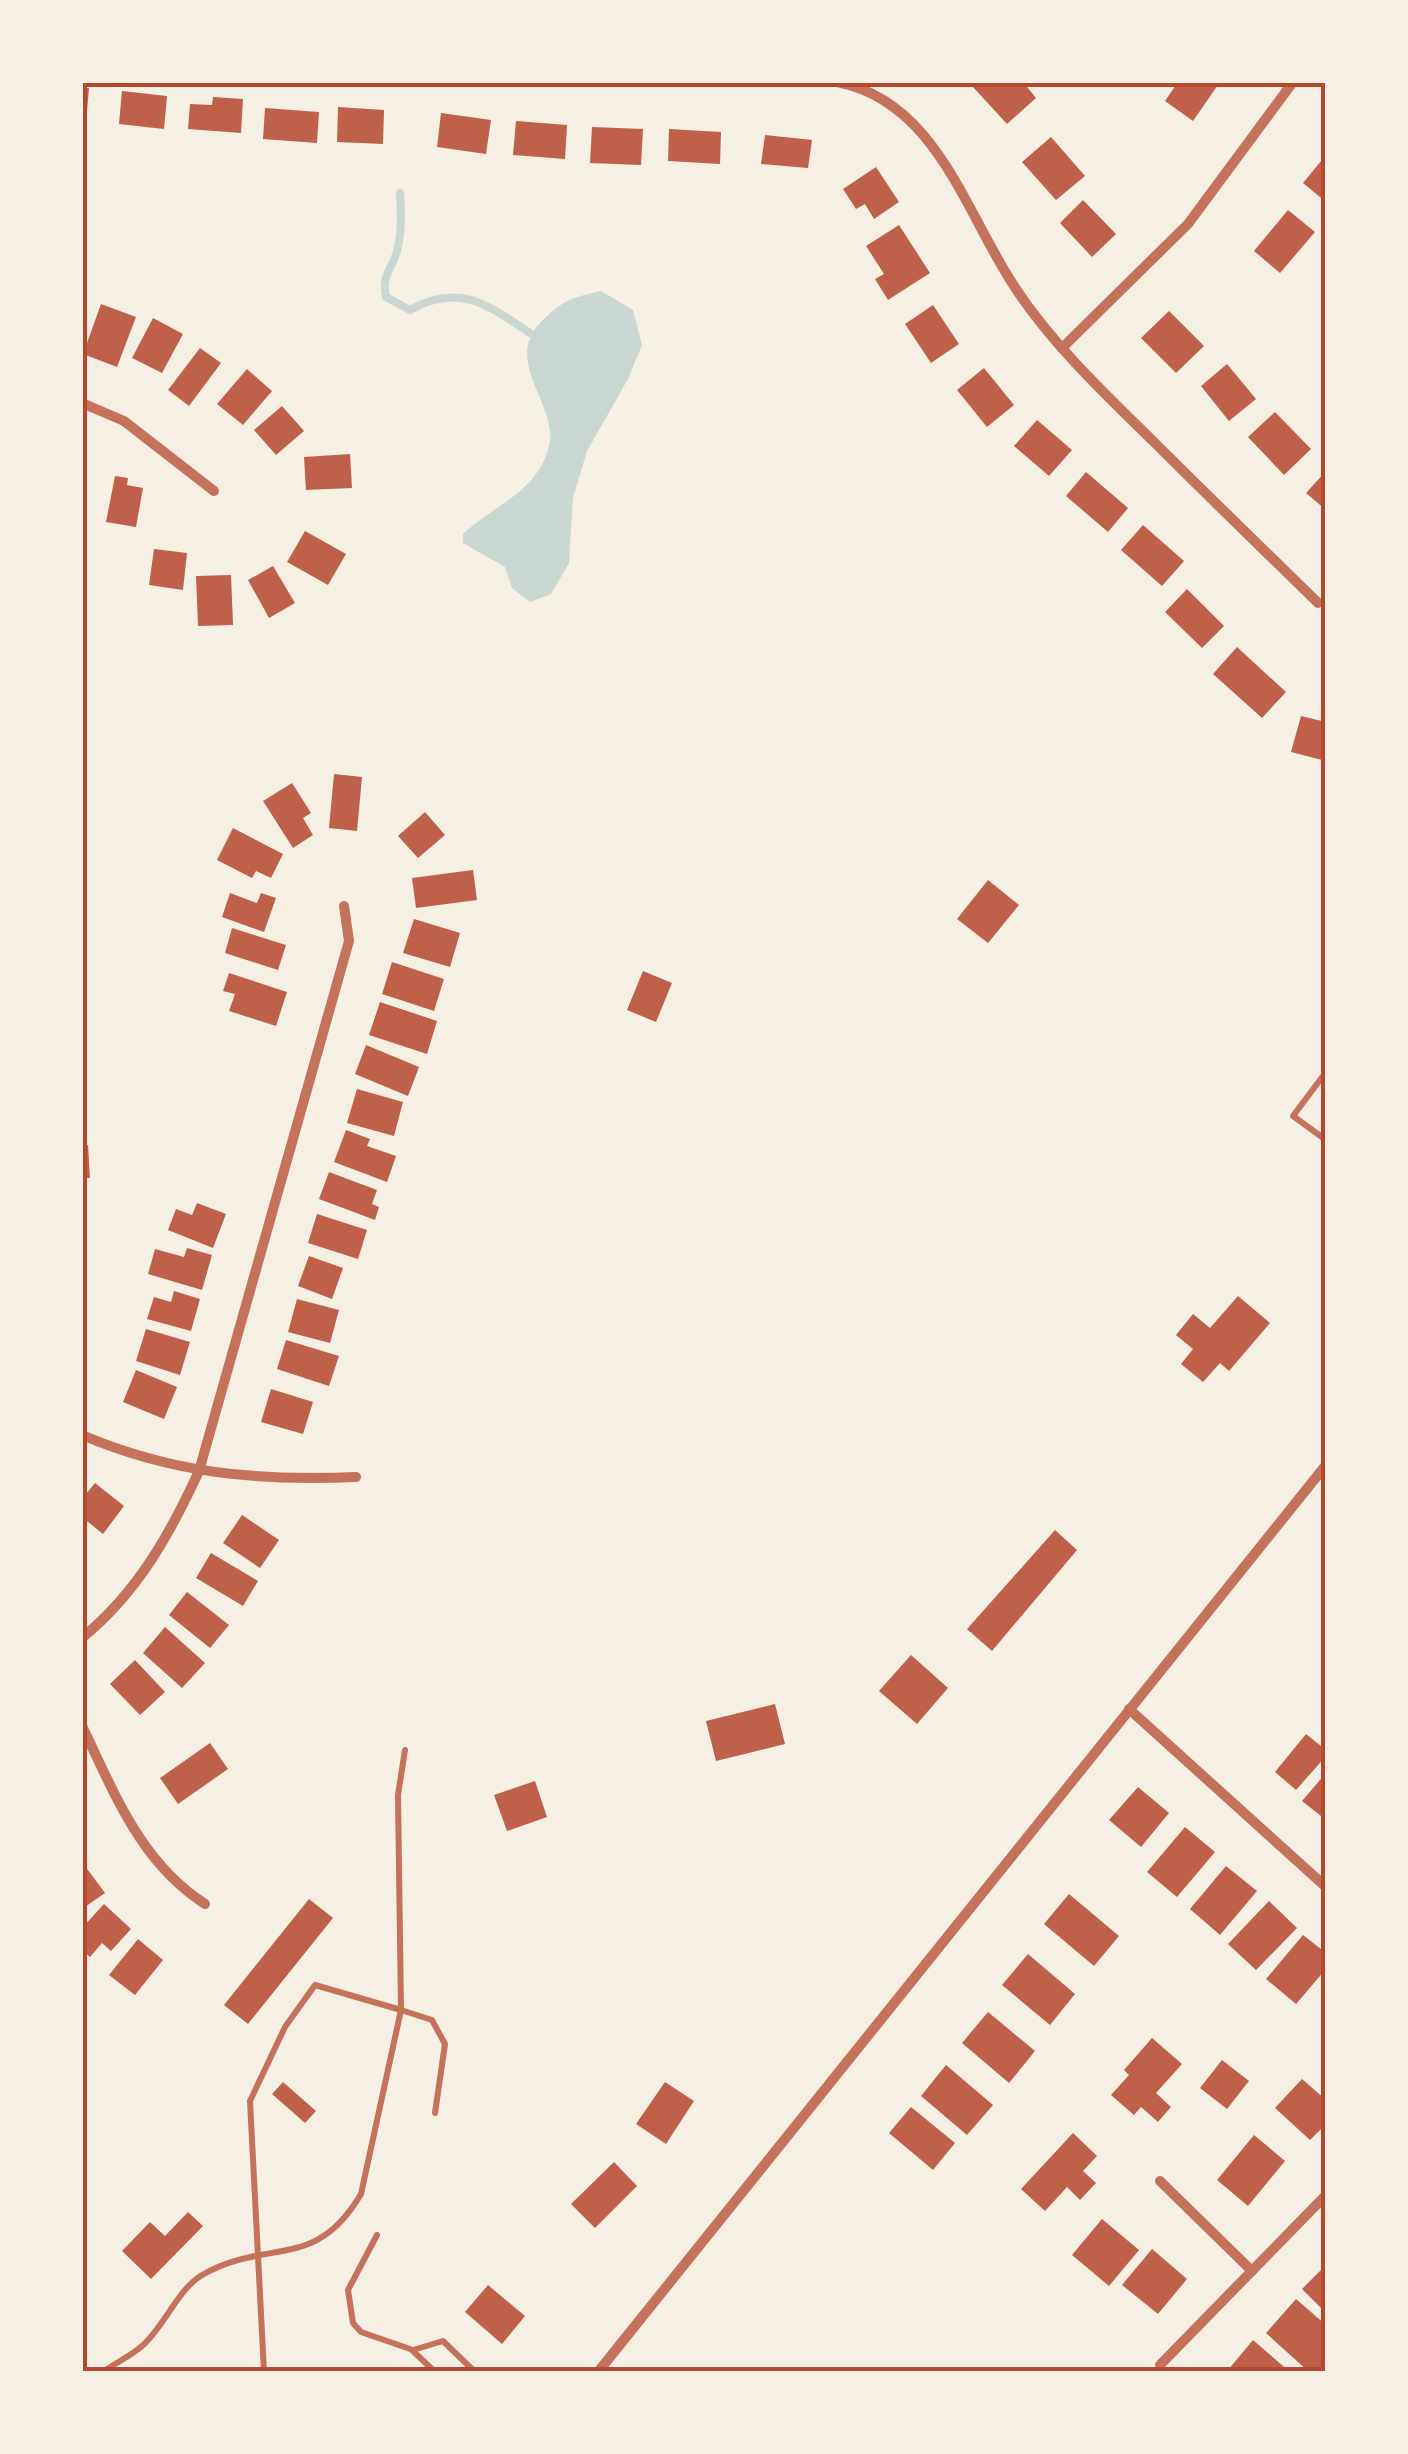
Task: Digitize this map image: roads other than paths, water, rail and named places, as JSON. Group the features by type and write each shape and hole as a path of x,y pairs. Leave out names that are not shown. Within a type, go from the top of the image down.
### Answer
{"street":[{"path":"837,82 892,106 932,143 1017,291 1062,348 1318,603"},
{"path":"1062,348 1188,224 1293,82"},
{"path":"82,403 124,421 214,491"},
{"path":"82,1638 138,1582 172,1531 200,1470 349,941 344,906"},
{"path":"82,1435 124,1452 200,1470 273,1480 356,1477"},
{"path":"598,2372 1326,1466"},
{"path":"1129,1709 1326,1886"},
{"path":"82,1726 132,1829 155,1864 205,1904"},
{"path":"1160,2181 1252,2271"},
{"path":"1160,2365 1326,2195"}],"lane":[{"path":"1326,1072 1293,1116 1326,1140"},
{"path":"102,2372 142,2347 199,2277 257,2253 312,2247 347,2218 361,2194 400,2010 398,1794 405,1750"},
{"path":"264,2372 250,2101 285,2027 315,1985 432,2020 446,2044 435,2113"},
{"path":"377,2235 348,2290 353,2322 361,2332 412,2350 435,2372"},
{"path":"412,2350 443,2342 475,2372"}],"waterway":[{"path":"400,193 400,237 386,278 386,297 410,310 444,298 473,300 530,333"}]}
